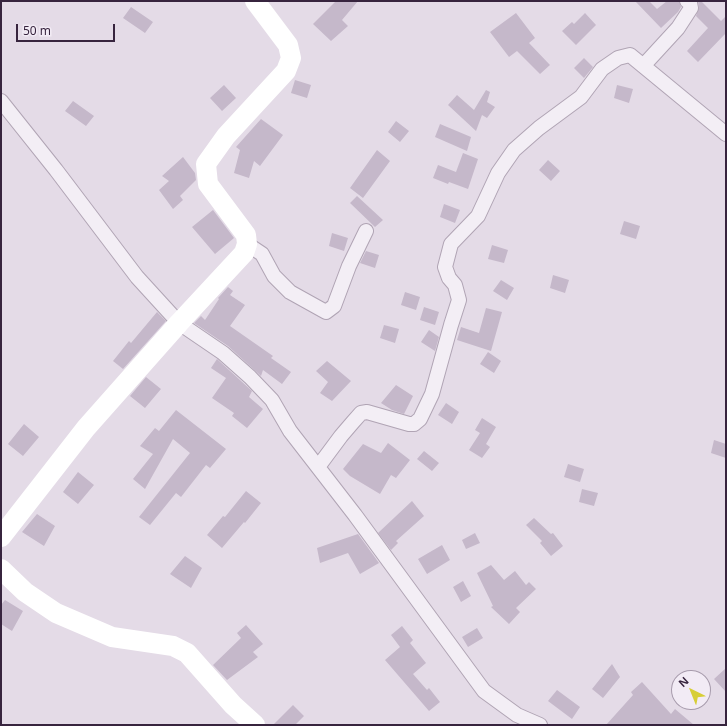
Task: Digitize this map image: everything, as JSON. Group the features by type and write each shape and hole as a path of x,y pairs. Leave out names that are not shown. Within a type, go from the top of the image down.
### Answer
{"street":[{"path":"1,537 86,428 179,323 244,253 247,244 246,235 208,184 206,164 226,136 286,71 291,58 288,45 255,1"},
{"path":"644,65 678,28 691,8 690,3 687,1"},
{"path":"318,468 341,436 361,413 367,412 409,424 414,424 420,419 432,394 459,300 455,285 449,278 445,267 451,244 478,216 498,173 514,150 539,128 581,97 602,69 618,58 630,55 726,134"},
{"path":"1,102 56,170 137,277 179,323 223,352 272,400 290,431 415,595 484,692 517,715 540,725"},
{"path":"247,244 262,254 274,276 290,292 326,312 334,306 349,266 366,231"},
{"path":"1,569 25,592 62,615 112,637 173,646 187,653 234,705 255,725"}],"building":[{"path":"336,1 358,1 342,20 348,26 331,41 313,24"},
{"path":"635,1 649,1 657,9 667,1 679,1 681,7 678,12 661,28"},
{"path":"698,1 701,1 721,21 726,16 726,33 698,62 687,51 708,28 696,16 699,7"},
{"path":"131,7 153,22 145,33 123,18"},
{"path":"516,13 535,38 529,43 550,65 540,74 517,51 509,57 490,32"},
{"path":"585,13 596,25 576,45 562,31 572,22 574,24"},
{"path":"584,58 593,67 584,78 574,68"},
{"path":"295,80 311,85 307,98 291,93"},
{"path":"224,85 236,98 222,111 210,98"},
{"path":"617,85 633,89 629,103 614,98"},
{"path":"486,90 490,92 487,102 495,107 487,118 482,115 476,131 448,105 457,95 474,110"},
{"path":"73,101 94,116 86,126 65,111"},
{"path":"261,119 283,135 260,166 254,161 249,178 234,173 240,150 236,147"},
{"path":"396,121 409,131 400,142 388,132"},
{"path":"440,124 471,137 467,151 435,137"},
{"path":"377,150 390,161 363,198 350,188"},
{"path":"463,153 478,159 468,189 449,182 448,184 433,178 438,165 456,172"},
{"path":"183,157 195,173 196,180 180,196 183,200 173,209 159,190 169,181 162,176"},
{"path":"548,160 560,171 551,181 539,170"},
{"path":"357,196 383,220 375,227 350,203"},
{"path":"444,204 460,210 455,223 440,217"},
{"path":"213,210 234,238 215,254 192,227"},
{"path":"624,221 640,226 636,239 620,234"},
{"path":"332,233 348,238 344,251 329,246"},
{"path":"492,245 508,250 504,263 488,259"},
{"path":"366,251 379,255 375,268 360,263"},
{"path":"553,275 569,280 565,293 550,288"},
{"path":"501,280 514,288 507,300 493,291"},
{"path":"228,287 233,291 230,295 245,305 230,326 273,356 271,358 291,372 282,384 263,370 261,376 228,346 194,323 201,316 205,320 219,299 218,298"},
{"path":"405,292 420,297 416,310 401,305"},
{"path":"424,307 439,312 435,325 420,320"},
{"path":"486,308 502,312 491,351 457,340 461,327 479,333"},
{"path":"157,312 166,321 123,369 113,361 129,341 131,343"},
{"path":"384,325 399,329 395,343 380,338"},
{"path":"429,330 439,337 435,351 421,342"},
{"path":"488,352 501,361 494,373 480,364"},
{"path":"217,359 252,391 249,397 263,409 247,428 232,416 234,413 212,398 226,378 211,368"},
{"path":"327,361 351,381 332,401 320,393 328,382 316,371"},
{"path":"146,377 161,389 145,408 130,396"},
{"path":"396,385 413,396 404,414 392,410 381,403"},
{"path":"446,403 459,412 452,424 438,415"},
{"path":"176,410 226,449 210,468 206,465 181,497 176,493 150,525 139,517 190,453 173,439 145,489 133,479 153,454 140,446 155,428 159,431"},
{"path":"482,418 496,427 486,444 490,447 482,458 469,450 480,433 475,430"},
{"path":"24,424 39,437 23,456 8,444"},
{"path":"714,440 726,444 726,458 711,453"},
{"path":"388,443 410,460 396,478 391,475 380,494 350,476 343,469 363,444 381,453"},
{"path":"424,451 439,463 432,471 417,459"},
{"path":"568,464 584,469 580,482 564,477"},
{"path":"78,472 94,485 78,504 63,492"},
{"path":"582,489 598,493 594,506 579,502"},
{"path":"246,491 261,503 222,548 207,535 223,516 225,517"},
{"path":"412,501 424,516 396,541 398,543 391,550 378,533"},
{"path":"37,514 55,526 44,546 22,532"},
{"path":"534,518 551,534 553,533 563,546 551,556 540,543 542,541 526,525"},
{"path":"475,533 480,543 466,549 462,540"},
{"path":"358,534 379,563 360,574 348,553 320,563 317,548"},
{"path":"442,545 450,560 427,574 418,559"},
{"path":"185,556 202,568 191,588 170,574"},
{"path":"491,565 504,580 515,571 526,585 529,582 536,589 516,608 520,612 509,624 491,607 493,606 477,573"},
{"path":"463,581 471,596 461,602 453,587"},
{"path":"5,600 23,611 12,631 1,624 1,605"},
{"path":"246,625 263,644 253,652 258,657 227,680 213,665 241,638 237,633"},
{"path":"402,626 413,640 410,643 426,663 413,674 427,690 429,688 440,702 429,711 385,660 400,647 391,635"},
{"path":"477,628 483,638 468,647 462,637"},
{"path":"612,664 620,677 603,698 592,689"},
{"path":"726,668 726,692 714,679"},
{"path":"642,682 671,714 674,710 676,710 694,725 606,725 633,695 631,692"},
{"path":"557,690 580,707 572,719 548,701"},
{"path":"293,705 304,716 295,725 273,725"}]}
